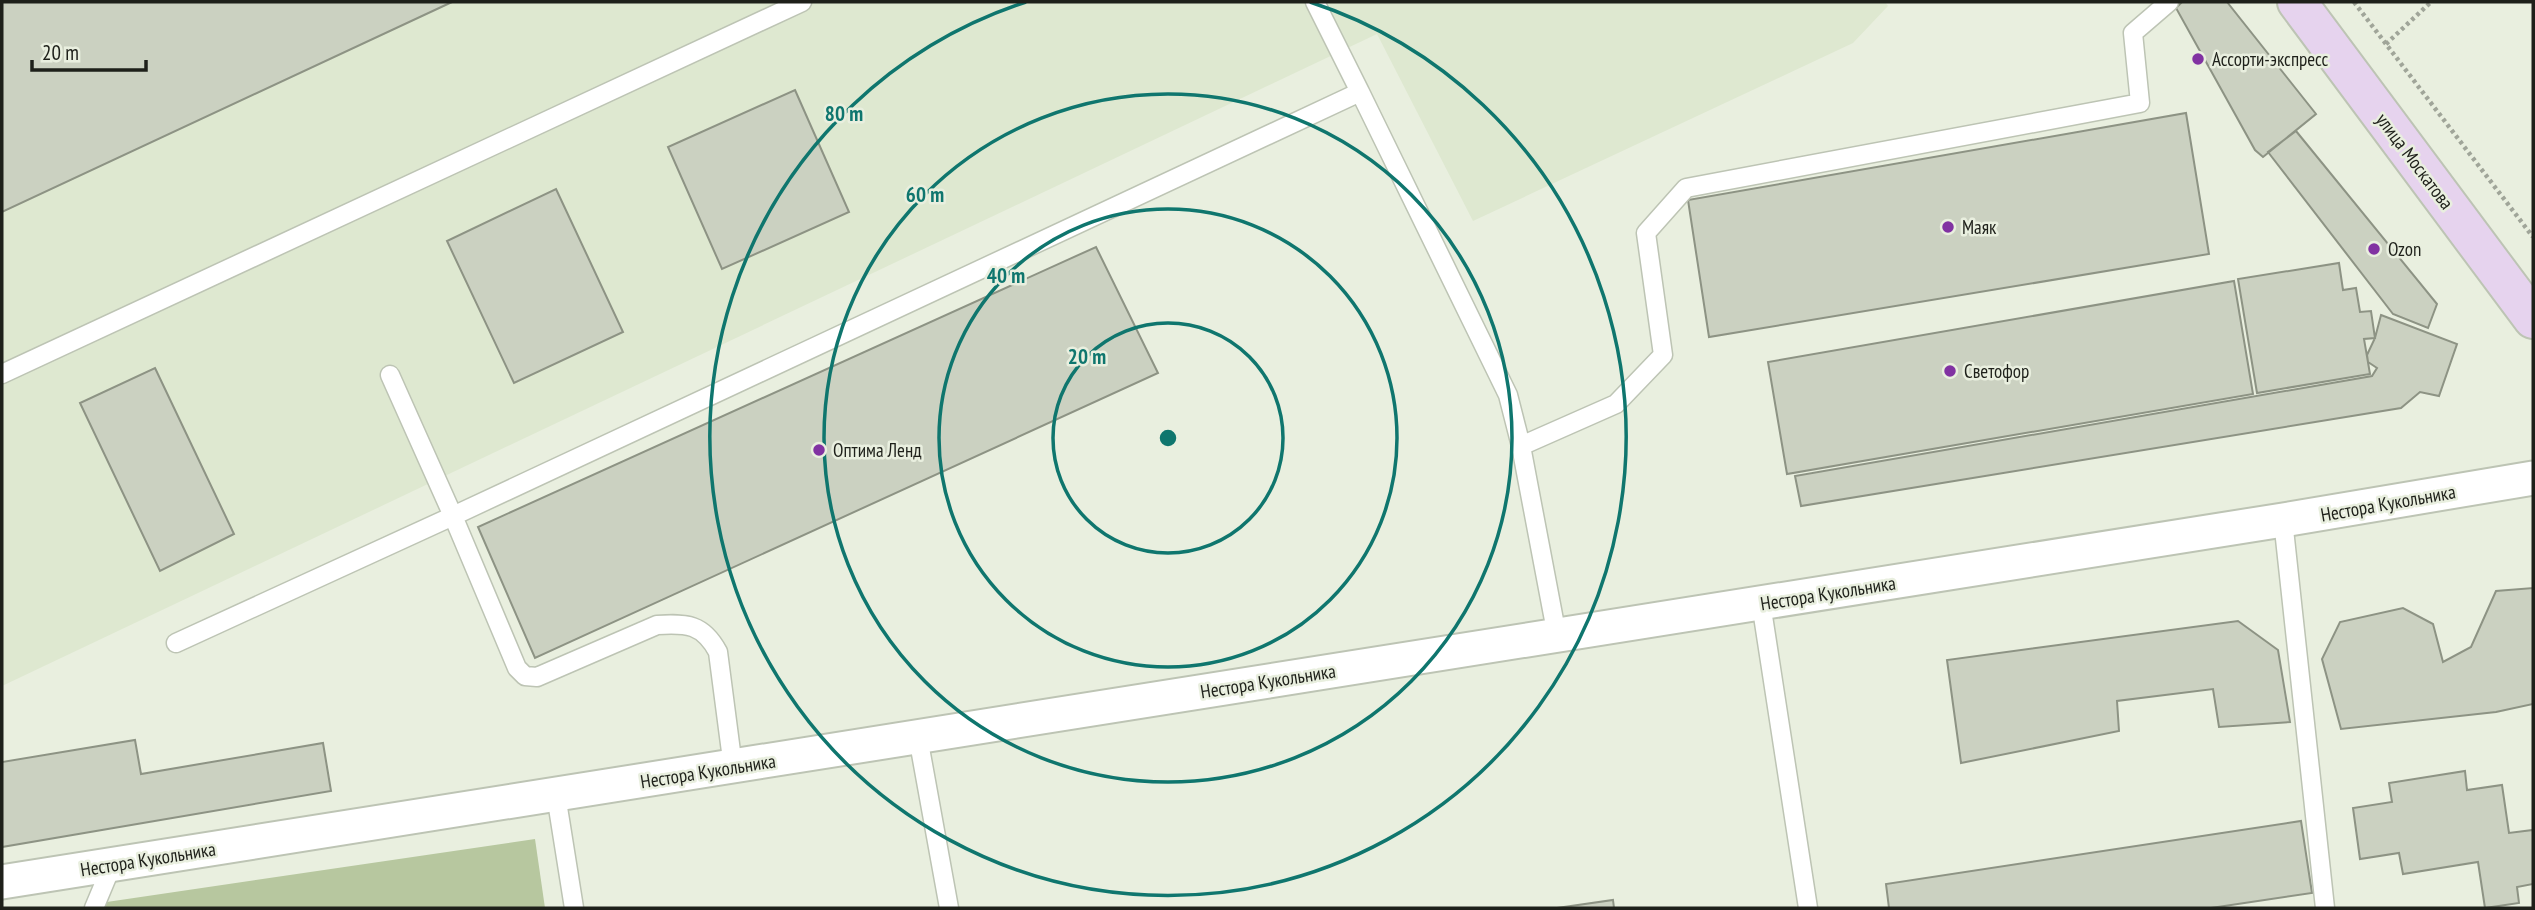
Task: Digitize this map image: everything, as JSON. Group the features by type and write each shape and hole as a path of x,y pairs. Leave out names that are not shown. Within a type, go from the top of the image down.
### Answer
{"main road":[{"name":"улица Москатова","path":"2297,2 2533,319"}],"street":[{"name":"Нестора Кукольника","path":"2,882 1557,636 2533,478"}],"lane":[{"path":"2,374 802,2"},
{"path":"1314,2 1508,395 1521,446 1557,636"},
{"path":"1521,446 1616,404 1662,355 1646,233 1686,187 2140,103 2133,33 2169,2"},
{"path":"176,643 1360,92"},
{"path":"390,375 517,668 525,676 537,677 657,625 692,627 709,636 718,652 733,766"},
{"path":"2283,520 2325,908"},
{"path":"1761,603 1808,908"},
{"path":"918,737 949,908"},
{"path":"556,795 574,908"},
{"path":"94,908 112,865"}],"path":[{"path":"2354,2 2533,237"},
{"path":"2386,44 2431,2"}],"shaded area":[{"path":"2,2 1885,2 1888,6 1853,43 1473,221 1377,34 2,686"}],"green space":[{"path":"535,839 545,908 100,908 100,903"}],"building":[{"path":"2,2 452,2 2,212"},
{"path":"2182,2 2227,2 2316,114 2263,157 2255,150 2176,8"},
{"path":"795,90 849,212 722,269 668,147"},
{"name":"Маяк","path":"2186,113 2209,254 1709,337 1688,200"},
{"path":"2296,131 2437,304 2428,328 2393,314 2268,152"},
{"path":"556,189 623,332 514,383 447,241"},
{"name":"Оптима Ленд","path":"1096,247 1158,373 535,658 478,527"},
{"path":"2339,263 2343,290 2356,288 2360,312 2371,311 2375,338 2364,339 2370,374 2257,393 2238,279"},
{"path":"2234,281 2253,394 1787,474 1768,362"},
{"path":"2381,315 2457,344 2439,396 2420,392 2401,408 1801,506 1795,476 2372,376 2377,368 2368,362 2367,355"},
{"path":"155,368 234,534 160,571 80,403"},
{"path":"2533,588 2533,704 2496,712 2341,729 2322,659 2340,622 2403,608 2433,624 2443,662 2471,647 2496,591"},
{"path":"2238,621 2278,650 2290,722 2219,727 2213,689 2117,701 2119,731 1961,763 1947,660"},
{"path":"135,740 141,774 323,743 331,791 2,847 2,762"},
{"path":"2465,771 2467,790 2502,785 2509,833 2533,830 2533,884 2517,887 2519,903 2485,908 2478,862 2403,874 2399,853 2360,859 2353,808 2392,802 2389,783"},
{"path":"2301,821 2312,893 2211,908 1889,908 1886,884"},
{"path":"1613,900 1614,908 1557,908"}],"place":[{"name":"Ассорти-экспресс","path":"2198,59"},
{"name":"Маяк","path":"1948,227"},
{"name":"Ozon","path":"2374,249"},
{"name":"Светофор","path":"1950,371"},
{"name":"Оптима Ленд","path":"819,450"}]}
